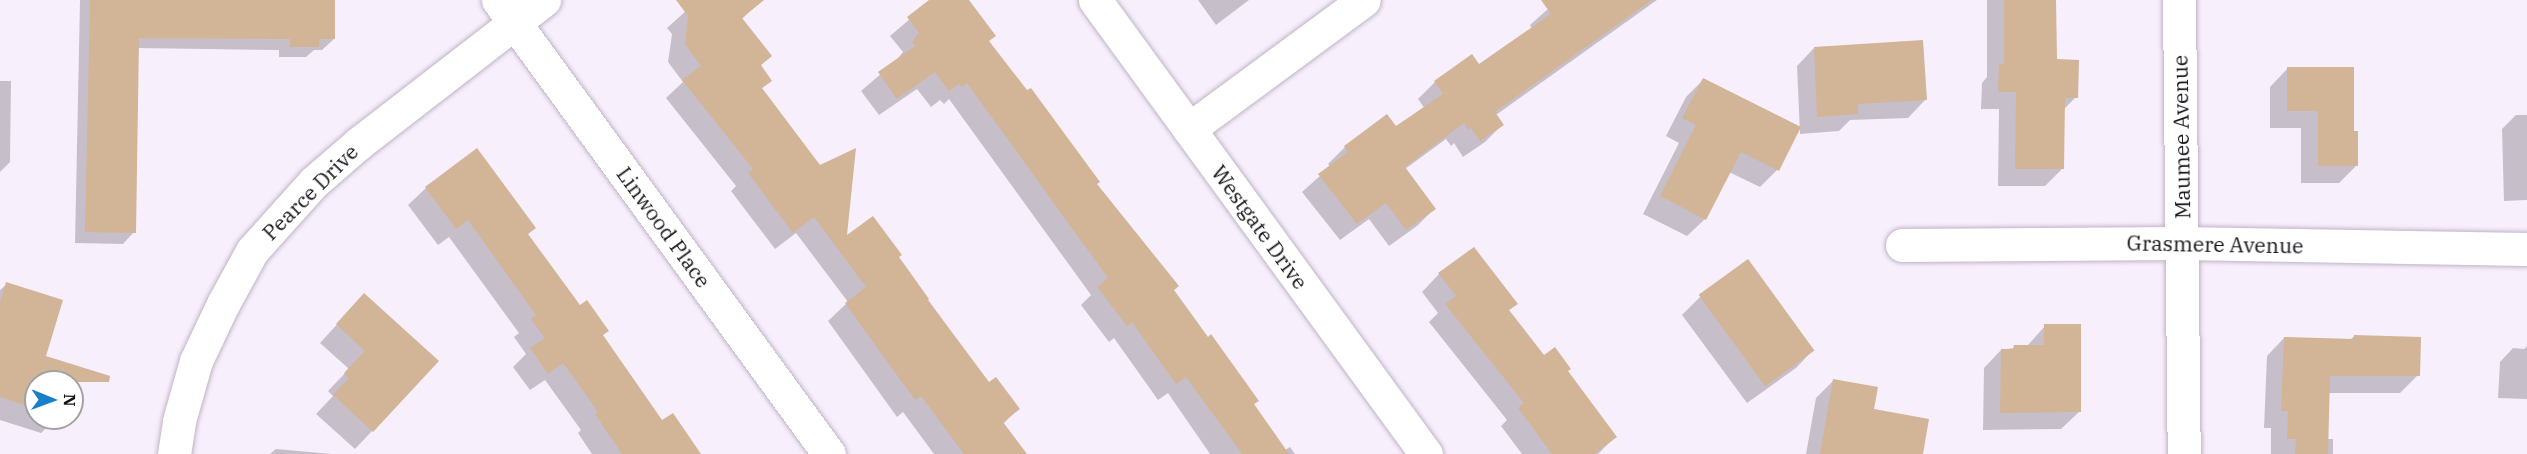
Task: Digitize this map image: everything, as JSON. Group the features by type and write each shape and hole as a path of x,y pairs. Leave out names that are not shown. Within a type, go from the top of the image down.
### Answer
{"street":[{"name":"Pearce Drive","path":"174,454 179,421 196,362 222,304 252,251 314,183 506,11 544,0"},
{"name":"Westgate Drive","path":"1095,0 1426,454"},
{"path":"1189,129 1364,0"},
{"name":"Maumee Avenue","path":"2179,0 2184,454"},
{"name":"Linwood Place","path":"506,11 828,454"},
{"name":"Grasmere Avenue","path":"1902,245 2182,243 2527,249"}],"building":[{"path":"90,0 335,0 335,39 319,39 319,47 290,47 290,39 139,38 136,233 85,232"},
{"path":"676,0 764,0 742,18 772,56 761,65 772,81 762,88 820,165 856,148 847,235 873,216 902,255 899,257 928,300 989,382 996,377 1020,409 1003,422 1027,454 964,454 921,396 915,400 845,303 866,287 814,217 793,233 748,173 753,169 682,80 701,66 685,44 688,16"},
{"path":"929,0 969,0 996,36 989,41 1027,90 1031,88 1100,182 1097,184 1179,286 1174,290 1208,337 1211,334 1259,401 1254,404 1289,454 1242,454 1186,377 1176,384 1132,322 1127,326 1097,287 1108,278 967,83 962,87 959,84 949,91 935,72 897,99 878,72 915,46 912,42 919,33 907,17"},
{"path":"1541,0 1652,0 1495,112 1504,125 1480,141 1471,128 1468,130 1464,123 1405,167 1436,209 1406,230 1386,203 1357,224 1318,174 1348,152 1344,146 1387,114 1396,126 1443,94 1434,81 1472,54 1479,64 1551,14"},
{"path":"2004,0 2056,0 2057,59 2079,60 2078,98 2065,98 2064,169 2015,169 2016,92 1998,92 1999,64 2004,64"},
{"path":"1923,40 1927,100 1858,104 1858,114 1817,117 1814,47"},
{"path":"2287,67 2354,67 2354,131 2358,131 2358,166 2318,166 2318,111 2287,111"},
{"path":"1703,78 1801,127 1779,171 1741,152 1706,220 1660,196 1696,125 1682,118"},
{"path":"477,148 536,228 528,234 580,305 587,300 609,331 603,335 662,420 673,413 701,454 622,454 595,414 598,412 563,363 548,374 530,348 545,338 531,319 536,315 468,220 456,229 425,187"},
{"path":"1474,247 1518,304 1509,310 1544,355 1555,347 1571,369 1568,371 1617,437 1594,454 1552,454 1518,408 1524,403 1445,304 1456,296 1438,273"},
{"path":"1748,259 1814,350 1765,386 1699,295"},
{"path":"6,282 63,300 46,356 110,376 109,382 84,382 84,370 24,370 24,405 0,397 0,302"},
{"path":"364,293 439,361 373,432 333,395 349,378 344,373 365,351 336,324"},
{"path":"2044,324 2081,324 2081,412 2000,413 2001,349 2013,349 2014,345 2044,345"},
{"path":"2354,335 2421,337 2420,376 2330,376 2328,454 2295,454 2296,439 2287,439 2288,411 2281,411 2284,337 2354,339"},
{"path":"1833,379 1878,387 1874,409 1929,419 1923,454 1820,454"}]}
